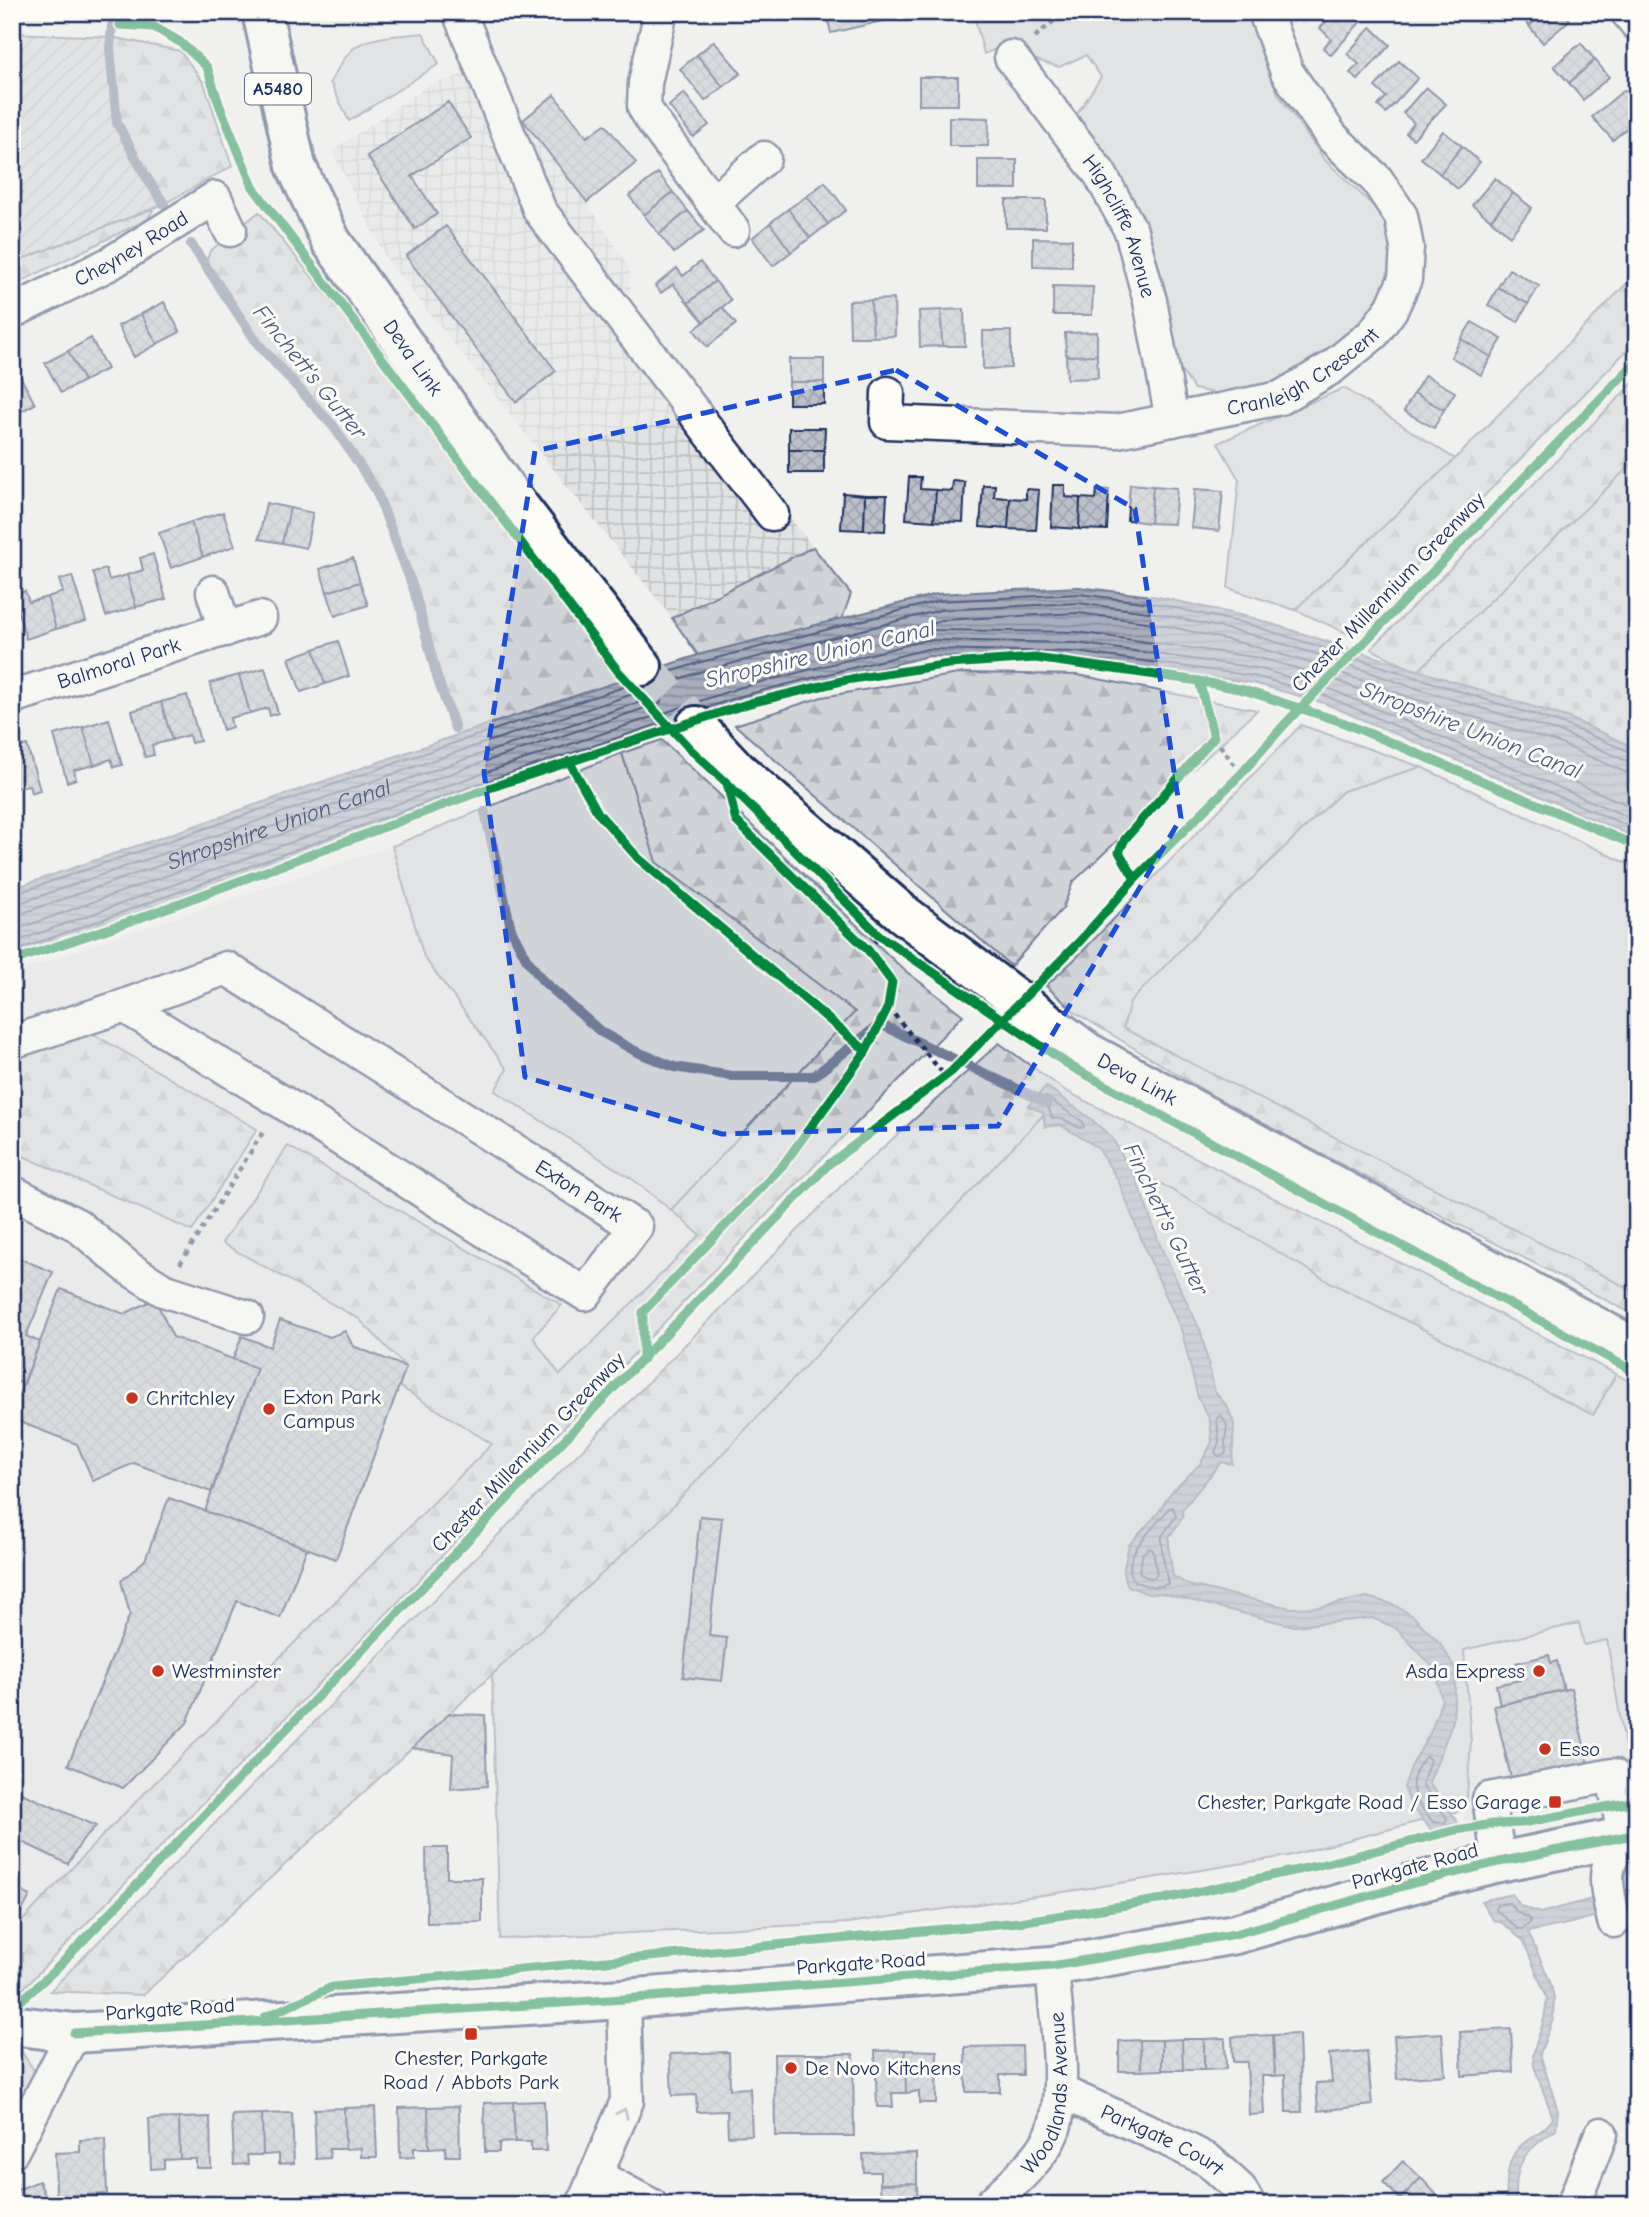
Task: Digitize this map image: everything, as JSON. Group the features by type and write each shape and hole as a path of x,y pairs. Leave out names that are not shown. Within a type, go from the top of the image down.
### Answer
{"main road":[{"name":"Deva Link","path":"262,12 296,166 331,241 508,492 642,666"},
{"name":"Deva Link","path":"696,726 737,770 902,913 1087,1052 1637,1349"},
{"name":"Parkgate Road","path":"12,2025 74,2033 624,1999 1052,1966 1235,1934 1499,1861 1630,1836"}],"street":[{"path":"459,12 540,211 772,514"},
{"path":"657,12 659,20 645,83 644,107 733,230"},
{"name":"Cranleigh Crescent","path":"888,393 887,422 1116,431 1280,398 1331,368 1373,334 1392,308 1405,279 1407,247 1401,216 1377,180 1332,137 1287,72 1265,12"},
{"path":"1627,12 1637,24"},
{"name":"Highcliffe Avenue","path":"1011,57 1100,174 1131,231 1150,301 1172,420"},
{"path":"713,203 764,158"},
{"name":"Cheyney Road","path":"12,312 109,264 215,198 230,230"},
{"path":"213,592 225,629"},
{"name":"Balmoral Park","path":"12,697 260,618"},
{"name":"Exton Park","path":"12,1042 124,1006 226,968 636,1227 585,1294 282,1102 124,1006"},
{"path":"12,1192 77,1225 130,1269 163,1290 247,1317"},
{"path":"1499,1861 1489,1799 1613,1774 1630,1836 1615,1849 1605,1884 1614,1921"},
{"name":"Woodlands Avenue","path":"990,2205 1032,2164 1052,2133 1061,2092 1052,1966"},
{"path":"583,2205 627,2101 624,1999"},
{"path":"12,2151 74,2033"},
{"name":"Parkgate Court","path":"1061,2092 1208,2160 1240,2189 1249,2205"},
{"path":"1576,2198 1601,2134"},
{"path":"596,2175 651,2205"}],"path":[{"path":"1011,57 1063,12"},
{"path":"1211,726 1214,737 1241,774"},
{"path":"1205,747 1214,737"},
{"path":"1231,783 1250,764"},
{"path":"871,926 891,943"},
{"path":"868,950 880,936"},
{"path":"858,940 876,961"},
{"path":"883,1018 890,995"},
{"path":"888,1007 948,1074 935,1084"},
{"path":"163,1290 282,1102"}],"highlighted area":[{"path":"896,370 1135,509 1181,818 998,1126 722,1134 525,1077 484,772 535,451"}],"shaded area":[{"path":"491,66 523,120 587,202 630,269 630,316 813,547 672,618 387,260 332,151 429,85"},
{"name":"Exton Park Campus","path":"392,846 424,957 507,1069 700,1234 105,1833 12,1933 12,974"},
{"path":"1580,1623 1607,1639 1631,1781 1462,1829 1471,1742 1464,1650"}],"green space":[{"path":"973,12 1252,12 1278,94 1324,159 1380,212 1398,245 1392,281 1380,308 1348,335 1282,378 1250,394 1221,394 1194,389 1177,364 1154,254 1121,182 1085,139 1077,114 1101,77 1086,55 1059,67 1036,60 1008,44 984,54"},
{"path":"12,33 111,37 117,123 164,204 12,263"},
{"path":"423,33 439,64 349,121 330,82 349,53 364,42 389,36"},
{"path":"111,37 180,51 204,83 232,166 164,204 117,123"},
{"path":"154,208 148,219 12,286 12,263"},
{"path":"259,212 348,321 621,681 457,735 437,677 414,590 376,490 334,427 258,344 205,265 210,251"},
{"path":"1637,273 1637,340 1349,634 1295,610 1455,459"},
{"path":"1637,379 1637,459 1417,672 1371,649"},
{"path":"1344,388 1455,459 1295,610 1228,588 1239,480 1218,443"},
{"path":"1637,459 1637,749 1569,718 1417,672"},
{"path":"813,547 851,594 842,619 698,655 672,618"},
{"path":"964,673 1078,675 1257,710 1073,882 1063,908 1011,966 735,725 822,697"},
{"path":"1301,725 1421,767 1343,791 1211,918 1130,1002 1123,1028 1637,1293 1637,1316 1238,1111 1076,1013 1046,986"},
{"path":"662,740 903,969 963,1015 779,1202 394,1606 20,1992 12,1991 12,1932 105,1833 492,1444 399,1386 406,1367 359,1319 222,1243 288,1146 562,1305 533,1337 560,1375 700,1235 671,1210 855,1012 656,862 622,753"},
{"path":"622,753 657,862 856,1011 671,1210 635,1181 495,1091 507,1069 424,957 392,846"},
{"path":"1421,767 1637,868 1637,1293 1123,1029 1129,1002 1211,918 1343,791"},
{"path":"90,1032 257,1129 192,1231 12,1151 12,1055"},
{"path":"999,1043 1066,1091 1616,1374 1593,1415 1326,1280 1043,1115 656,1524 143,1995 50,1991 847,1180"},
{"path":"1043,1115 1594,1414 1616,1374 1637,1386 1637,1414 1633,1420 1637,1422 1637,1780 1631,1781 1607,1640 1584,1645 1579,1623 1464,1650 1471,1742 1466,1809 1288,1856 848,1923 500,1939 492,1675"},
{"path":"20,2049 38,2077 12,2130 12,2053"}],"water":[{"name":"Shropshire Union Canal","path":"1079,587 1159,597 1253,618 1569,718 1637,749 1637,838 1324,703 1253,683 1075,659 928,656 747,702 477,792 12,959 12,889 698,655 937,594"},
{"path":"1046,1086 1112,1138 1137,1181 1160,1245 1201,1332 1215,1392 1227,1406 1234,1424 1232,1464 1221,1462 1182,1510 1183,1517 1169,1537 1173,1576 1188,1585 1291,1608 1319,1607 1367,1597 1392,1604 1413,1616 1440,1643 1456,1670 1453,1721 1429,1783 1462,1829 1432,1831 1411,1806 1404,1787 1411,1767 1431,1731 1442,1700 1434,1668 1396,1628 1372,1618 1294,1626 1161,1593 1148,1594 1128,1586 1123,1573 1129,1545 1158,1513 1170,1494 1201,1463 1212,1442 1210,1420 1198,1398 1182,1332 1118,1180 1098,1148 1061,1125 1045,1127 1043,1112 1028,1106"},
{"path":"1637,1887 1637,1905 1528,1932 1550,1981 1554,1998 1553,2019 1540,2054 1558,2111 1556,2130 1535,2145 1522,2160 1517,2179 1516,2205 1507,2205 1507,2177 1513,2156 1520,2146 1545,2128 1553,2118 1534,2066 1533,2054 1544,2019 1547,1998 1523,1940 1505,1925 1493,1920 1481,1901 1512,1894 1521,1906 1540,1913"}],"building":[{"path":"826,12 903,12 904,16 831,33"},
{"path":"1334,12 1355,12 1363,19 1331,55 1323,48 1331,39 1320,28"},
{"path":"1517,12 1545,12 1529,26"},
{"path":"1545,12 1563,12 1570,20 1543,43 1529,26"},
{"path":"1371,27 1390,45 1358,80 1350,73 1359,64 1347,54"},
{"path":"714,41 741,73 723,87 697,55"},
{"path":"1581,43 1595,60 1569,83 1554,66"},
{"path":"697,55 723,87 705,101 680,69"},
{"path":"1595,60 1609,77 1583,100 1569,83"},
{"path":"1399,61 1418,78 1386,113 1378,106 1386,97 1375,87"},
{"path":"919,77 958,77 958,105 919,105"},
{"path":"1426,87 1446,104 1413,139 1406,133 1414,123 1403,113"},
{"path":"1624,90 1637,105 1637,119 1613,140 1592,117"},
{"path":"684,93 709,125 693,137 669,106"},
{"path":"554,95 587,137 605,124 636,163 587,202 523,120"},
{"path":"448,102 471,138 412,176 437,214 415,229 367,156"},
{"path":"949,117 989,118 988,146 949,146"},
{"path":"1443,131 1462,146 1440,174 1421,158"},
{"path":"1462,146 1480,162 1458,189 1440,174"},
{"path":"978,160 1017,160 1017,189 978,189"},
{"path":"658,173 673,192 644,215 629,196"},
{"path":"1495,178 1513,193 1491,220 1472,205"},
{"path":"825,182 846,210 828,224 807,196"},
{"path":"673,192 688,211 659,234 644,215"},
{"path":"1513,193 1532,208 1510,236 1491,220"},
{"path":"807,196 828,224 810,238 788,209"},
{"path":"1006,200 1046,200 1046,228 1006,228"},
{"path":"788,209 810,238 791,252 770,223"},
{"path":"688,211 704,230 674,253 659,234"},
{"path":"770,223 791,252 773,266 752,238"},
{"path":"446,226 556,371 516,402 406,256"},
{"path":"1033,238 1072,239 1072,267 1033,266"},
{"path":"700,262 715,281 688,303 673,284 661,293 655,286 677,268 683,276"},
{"path":"1509,269 1539,286 1528,304 1498,287"},
{"path":"715,281 731,300 704,322 688,303"},
{"path":"1053,286 1093,287 1092,315 1053,315"},
{"path":"1498,287 1528,304 1518,322 1488,305"},
{"path":"894,299 895,336 873,337 871,300"},
{"path":"871,300 873,337 850,337 849,301"},
{"path":"164,302 180,332 157,344 141,314"},
{"path":"722,307 736,324 707,347 694,330"},
{"path":"964,309 965,346 942,346 941,310"},
{"path":"941,310 942,346 920,347 919,311"},
{"path":"141,314 157,344 134,357 118,326"},
{"path":"1472,322 1502,339 1491,357 1461,339"},
{"path":"983,331 1011,331 1011,368 983,369"},
{"path":"1097,332 1097,355 1066,356 1065,333"},
{"path":"91,338 107,369 84,381 68,351"},
{"path":"1461,339 1491,357 1481,375 1451,357"},
{"path":"68,351 84,381 61,393 45,363"},
{"path":"1097,355 1098,378 1067,379 1066,356"},
{"path":"789,359 824,359 824,382 789,382"},
{"path":"19,374 35,404 12,416 12,378"},
{"path":"1425,375 1455,392 1444,410 1414,393"},
{"path":"789,382 824,382 824,404 789,404"},
{"path":"1414,393 1444,410 1434,428 1404,411"},
{"path":"789,428 825,428 824,450 789,450"},
{"path":"789,450 824,450 824,473 789,473"},
{"path":"909,477 921,477 920,489 936,490 934,521 906,519"},
{"path":"953,481 965,482 963,522 934,521 936,490 952,491"},
{"path":"1130,484 1153,486 1150,523 1127,520"},
{"path":"983,485 995,485 994,497 1010,498 1008,529 980,527"},
{"path":"1053,485 1065,485 1065,497 1080,498 1079,529 1051,527"},
{"path":"1153,486 1177,488 1174,524 1150,523"},
{"path":"1026,489 1039,490 1036,530 1008,529 1010,498 1026,499"},
{"path":"1097,489 1109,490 1107,530 1079,529 1080,498 1096,499"},
{"path":"1195,489 1223,491 1219,531 1191,528"},
{"path":"843,493 865,495 864,530 841,529"},
{"path":"865,495 887,495 885,531 864,530"},
{"path":"266,503 290,508 282,543 259,539"},
{"path":"290,508 313,513 306,548 282,543"},
{"path":"223,512 235,546 203,557 191,522"},
{"path":"191,522 203,557 171,568 159,533"},
{"path":"153,554 166,599 136,607 127,575 143,570 140,558"},
{"path":"353,558 360,582 327,592 320,569"},
{"path":"106,569 109,580 127,575 136,607 106,616 93,572"},
{"path":"72,576 86,621 56,629 47,597 63,592 59,580"},
{"path":"360,582 368,605 335,616 327,592"},
{"path":"25,591 29,602 47,597 56,629 26,639 13,595"},
{"path":"338,641 349,676 325,684 314,649"},
{"path":"314,649 325,684 301,692 289,658"},
{"path":"265,668 278,713 270,716 268,708 250,713 239,675"},
{"path":"239,675 250,713 230,718 232,727 223,730 210,683"},
{"path":"187,695 200,741 191,743 189,735 172,740 161,702"},
{"path":"161,702 172,740 152,745 154,755 145,757 132,711"},
{"path":"109,719 122,765 114,767 111,759 94,765 83,727"},
{"path":"83,727 94,765 74,770 76,779 67,782 54,735"},
{"path":"27,745 40,790 31,793 29,785 12,789 12,749"},
{"path":"12,1245 16,1257 53,1272 26,1336 40,1342 24,1384 12,1380"},
{"name":"Chritchley","path":"61,1289 124,1314 155,1299 173,1337 257,1368 211,1492 134,1463 93,1481 77,1444 12,1419 12,1412"},
{"path":"280,1320 330,1337 345,1331 353,1346 406,1367 336,1559 205,1511 257,1368 233,1359 242,1336 270,1347"},
{"name":"Westminster","path":"169,1498 307,1548 280,1618 237,1601 187,1723 123,1788 68,1765 130,1614 121,1581 145,1560"},
{"path":"700,1516 722,1518 709,1636 727,1638 722,1681 683,1677"},
{"name":"Asda Express","path":"1549,1655 1551,1663 1557,1661 1564,1690 1500,1705 1496,1685 1520,1680 1516,1663"},
{"path":"1571,1688 1590,1772 1514,1790 1494,1706"},
{"path":"449,1714 485,1715 487,1786 451,1789 453,1754 412,1748"},
{"path":"17,1791 96,1826 83,1839 68,1864 12,1837 12,1801"},
{"path":"426,1848 447,1848 447,1878 482,1878 482,1922 427,1923"},
{"path":"12,1886 30,1896 12,1929"},
{"path":"1511,2029 1513,2072 1462,2076 1460,2032"},
{"path":"1442,2033 1445,2075 1397,2079 1394,2036"},
{"path":"1299,2034 1302,2112 1286,2112 1285,2075 1275,2076 1273,2035"},
{"path":"1273,2035 1275,2076 1262,2076 1264,2114 1249,2115 1247,2062 1233,2062 1232,2037"},
{"path":"1225,2038 1226,2069 1204,2070 1204,2039"},
{"path":"1182,2039 1204,2039 1204,2070 1183,2070"},
{"path":"1182,2039 1183,2070 1162,2070 1162,2040"},
{"path":"1140,2040 1162,2040 1162,2070 1141,2071"},
{"path":"1140,2040 1141,2071 1119,2071 1119,2041"},
{"path":"1022,2046 1023,2075 1000,2075 1000,2092 966,2092 965,2047"},
{"path":"905,2050 906,2093 892,2093 893,2107 877,2107 875,2051"},
{"path":"905,2050 937,2051 936,2103 919,2103 919,2091 906,2093"},
{"path":"1367,2051 1372,2105 1318,2111 1316,2083 1332,2082 1329,2054"},
{"path":"729,2052 730,2089 750,2088 752,2135 728,2136 727,2111 697,2112 696,2095 672,2096 670,2054"},
{"path":"774,2054 853,2054 854,2136 775,2136"},
{"path":"544,2101 546,2151 531,2151 531,2142 515,2142 513,2102"},
{"path":"513,2102 515,2142 499,2143 499,2152 485,2152 484,2103"},
{"path":"459,2106 460,2156 446,2156 445,2147 429,2148 428,2107"},
{"path":"375,2107 377,2157 361,2157 361,2148 345,2149 344,2108"},
{"path":"428,2107 429,2148 414,2148 414,2157 400,2158 399,2108"},
{"path":"344,2108 345,2149 329,2149 330,2158 316,2159 314,2109"},
{"path":"292,2113 294,2163 279,2164 279,2154 263,2155 262,2114"},
{"path":"262,2114 263,2155 247,2155 248,2164 234,2165 232,2115"},
{"path":"210,2117 211,2168 196,2168 196,2159 180,2159 179,2118"},
{"path":"179,2118 180,2159 164,2160 164,2168 151,2169 149,2119"},
{"path":"105,2139 107,2194 56,2196 55,2153 80,2152 80,2140"},
{"path":"917,2153 917,2183 880,2184 880,2172 864,2172 863,2154"},
{"path":"1403,2161 1421,2178 1400,2199 1383,2182"},
{"path":"1421,2178 1437,2195 1428,2205 1406,2205 1400,2199"},
{"path":"39,2181 49,2205 12,2205 12,2192"},
{"path":"917,2183 918,2205 867,2205 867,2199 881,2199 880,2184"}],"waterway":[{"name":"Finchett's Gutter","path":"112,25 110,49 117,123 164,204"},
{"name":"Finchett's Gutter","path":"191,244 258,344 334,427 376,490 414,590 437,677 455,728"},
{"name":"Finchett's Gutter","path":"485,812 511,929 526,958 543,981 601,1032 635,1051 674,1067 732,1076 814,1076 880,1024 1047,1103"}],"tunnel":[{"path":"642,666 696,726"}],"cycle path":[{"path":"122,12 120,25 154,27 180,42 207,67 253,187 618,671 691,750 880,936 1072,1067 1637,1373"},
{"name":"Chester Millennium Greenway","path":"12,2009 57,1968 829,1164 951,1072 1637,361"},
{"name":"Chester Millennium Greenway","path":"12,961 137,919 492,787 750,703 846,680 949,664 1035,658 1244,690 1342,722 1637,846"},
{"path":"1135,879 1119,852 1125,839 1214,737 1199,681"},
{"name":"Chester Millennium Greenway","path":"569,761 598,813 638,858 866,1051 783,1165 643,1312 643,1359"},
{"path":"727,783 736,821 868,950 892,982 888,1007 866,1051"},
{"path":"265,2017 332,1987 1019,1922 1164,1899 1316,1866 1456,1830 1522,1823 1637,1801"},
{"path":"74,2033 624,1999 1052,1966 1235,1934 1414,1883 1499,1862 1637,1834"}],"place":[{"name":"Chritchley","path":"132,1398"},
{"name":"Exton Park Campus","path":"269,1409"},
{"name":"Westminster","path":"158,1671"},
{"name":"Asda Express","path":"1539,1671"},
{"name":"Esso","path":"1545,1749"},
{"name":"Chester, Parkgate Road / Esso Garage","path":"1555,1802"},
{"name":"Chester, Parkgate Road / Abbots Park","path":"471,2034"},
{"name":"De Novo Kitchens","path":"791,2068"}]}
